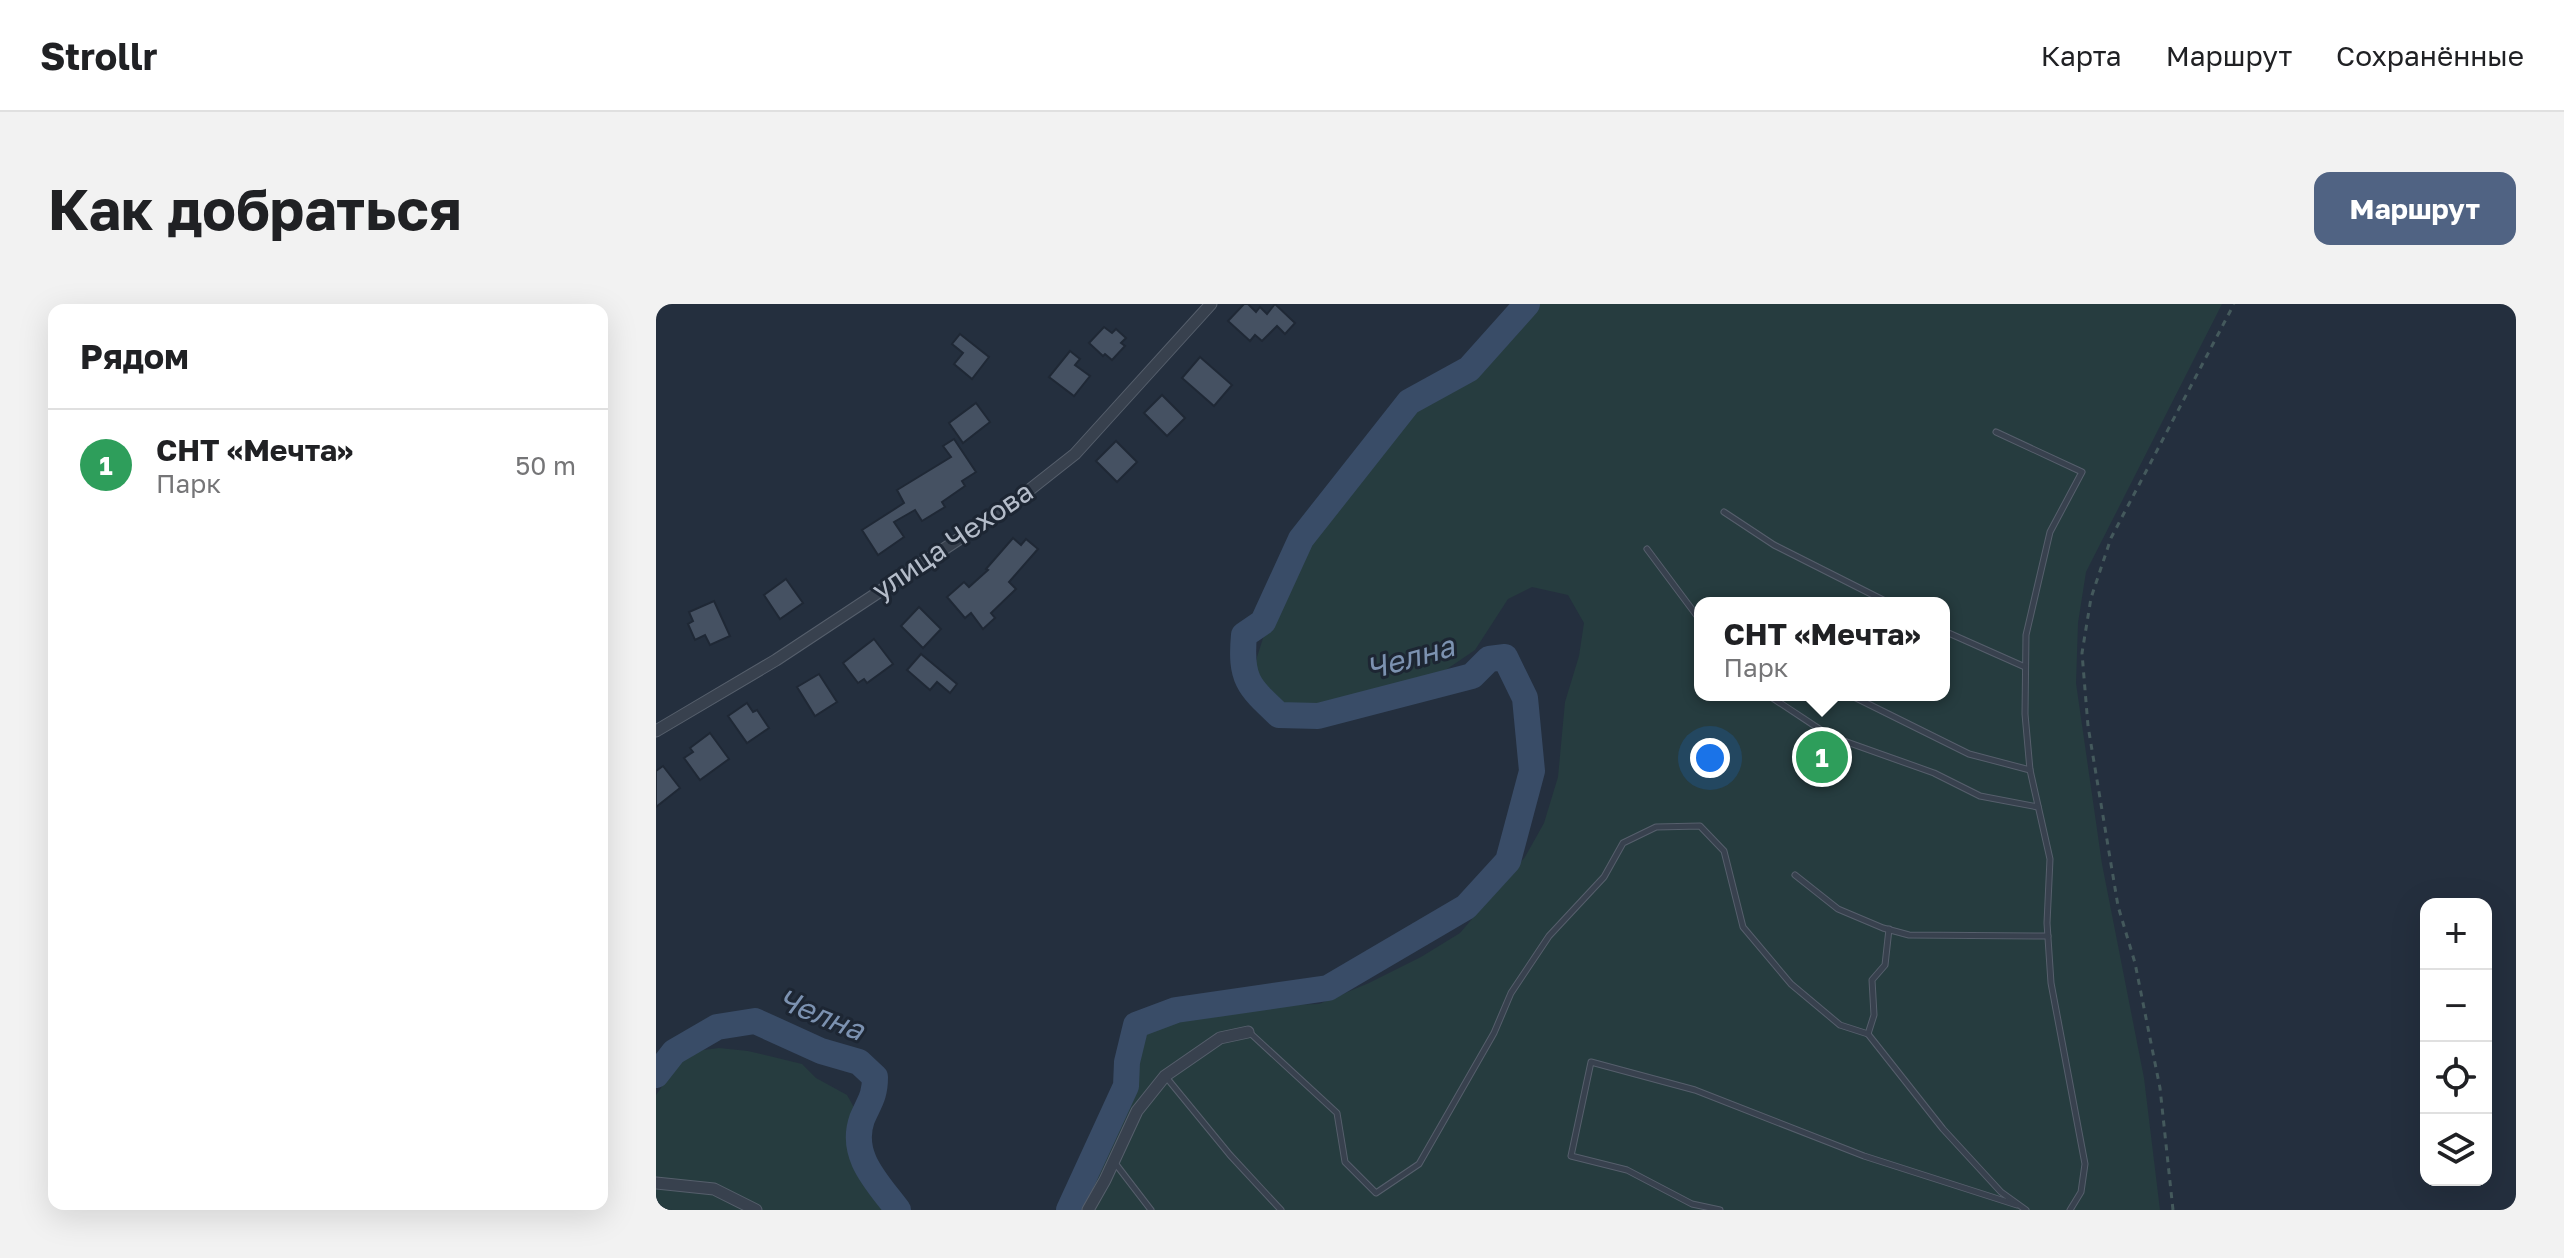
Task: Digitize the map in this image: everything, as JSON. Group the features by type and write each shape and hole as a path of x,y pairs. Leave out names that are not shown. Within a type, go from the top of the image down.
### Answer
{"street":[{"name":"улица Чехова","path":"656,731 776,660 1009,506 1075,454 1211,304"},
{"path":"1088,1210 1137,1111 1165,1076 1220,1038 1248,1032"},
{"path":"656,1183 714,1189 756,1210"}],"lane":[{"path":"1996,432 2082,472 2050,532 2026,635 2025,667 2030,770 2050,859 2048,936 2051,983 2085,1164 2081,1192 2070,1210"},
{"path":"1724,512 1774,545 1877,597"},
{"path":"1647,549 1694,612"},
{"path":"1950,634 2025,667"},
{"path":"1777,701 1830,736 1934,773 1980,796 2038,807"},
{"path":"1862,701 1969,754 2030,770"},
{"path":"1248,1032 1337,1113 1345,1162 1376,1193 1419,1164 1494,1033 1511,993 1549,936 1604,877 1623,843 1656,827 1700,826 1724,851 1743,927 1791,984 1840,1025 1868,1034 1943,1129 2001,1192 2026,1210"},
{"path":"1795,875 1838,909 1909,935 2048,936"},
{"path":"1868,1034 1874,1015 1872,980 1885,965 1889,929"},
{"path":"1720,1210 1692,1204 1627,1170 1571,1156 1591,1062 1695,1090 1864,1156 2017,1205"},
{"path":"1165,1076 1230,1155 1281,1210"},
{"path":"1114,1161 1151,1210"}],"path":[{"path":"2173,1210 2160,1088 2135,963 2118,906 2088,726 2082,653 2091,598 2111,538 2234,304"}],"green space":[{"path":"1534,304 2222,304 2086,572 2078,623 2076,683 2102,864 2144,1078 2160,1210 1067,1210 1145,1025 1159,1016 1190,1008 1319,1004 1421,957 1460,933 1525,857 1544,823 1558,777 1565,702 1579,656 1584,623 1568,595 1532,587 1508,599 1475,650 1397,703 1375,710 1339,713 1301,722 1286,721 1267,711 1253,685 1257,657 1272,610 1309,535 1376,449 1443,388 1515,337"},
{"path":"719,1048 748,1051 802,1064 816,1078 847,1095 865,1127 870,1163 898,1210 656,1210 656,1095 680,1061 696,1051"}],"building":[{"path":"1244,304 1256,312 1260,307 1267,314 1275,304 1295,323 1285,334 1277,326 1262,341 1255,335 1250,341 1228,321"},
{"path":"1104,327 1112,333 1116,329 1126,338 1121,343 1125,346 1112,360 1089,343"},
{"path":"960,334 989,357 972,379 954,364 963,353 952,344"},
{"path":"1070,351 1080,359 1075,365 1090,376 1074,396 1049,377"},
{"path":"1200,357 1232,385 1214,406 1182,378"},
{"path":"1162,395 1185,418 1167,436 1144,413"},
{"path":"976,403 990,422 963,443 949,423"},
{"path":"954,439 976,472 962,481 965,486 942,502 945,507 922,521 915,510 894,522 904,537 878,555 862,530 904,503 897,490 951,457 943,446"},
{"path":"1116,441 1137,462 1117,482 1096,461"},
{"path":"1013,538 1021,545 1026,539 1038,549 1009,582 1016,589 991,613 995,618 983,629 971,613 965,618 947,597 964,582 969,587 988,570"},
{"path":"786,579 803,603 780,619 764,595"},
{"path":"714,601 730,636 710,645 705,635 695,640 688,624 693,621 689,612"},
{"path":"919,607 941,629 923,648 901,626"},
{"path":"874,639 893,664 867,683 864,679 858,683 843,663"},
{"path":"921,654 957,684 950,693 937,682 930,690 907,670"},
{"path":"819,674 837,702 815,716 797,687"},
{"path":"747,703 753,712 757,710 769,728 747,743 728,716"},
{"path":"710,733 729,759 700,780 684,758 693,752 690,748"},
{"path":"663,766 680,788 656,807 656,771"}],"waterway":[{"name":"Челна","path":"1069,1210 1126,1086 1127,1062 1136,1025 1176,1010 1328,988 1466,907 1508,861 1532,771 1525,698 1505,657 1489,659 1472,676 1318,716 1279,715 1248,681 1243,650 1244,635 1263,622 1301,539 1409,402 1469,369 1527,304"},
{"name":"Челна","path":"656,1075 674,1052 717,1027 755,1021 821,1051 859,1062 875,1077 873,1095 859,1132 862,1157 874,1179 898,1210"}],"place":[{"name":"СНТ «Мечта»","path":"1822,757"}]}
